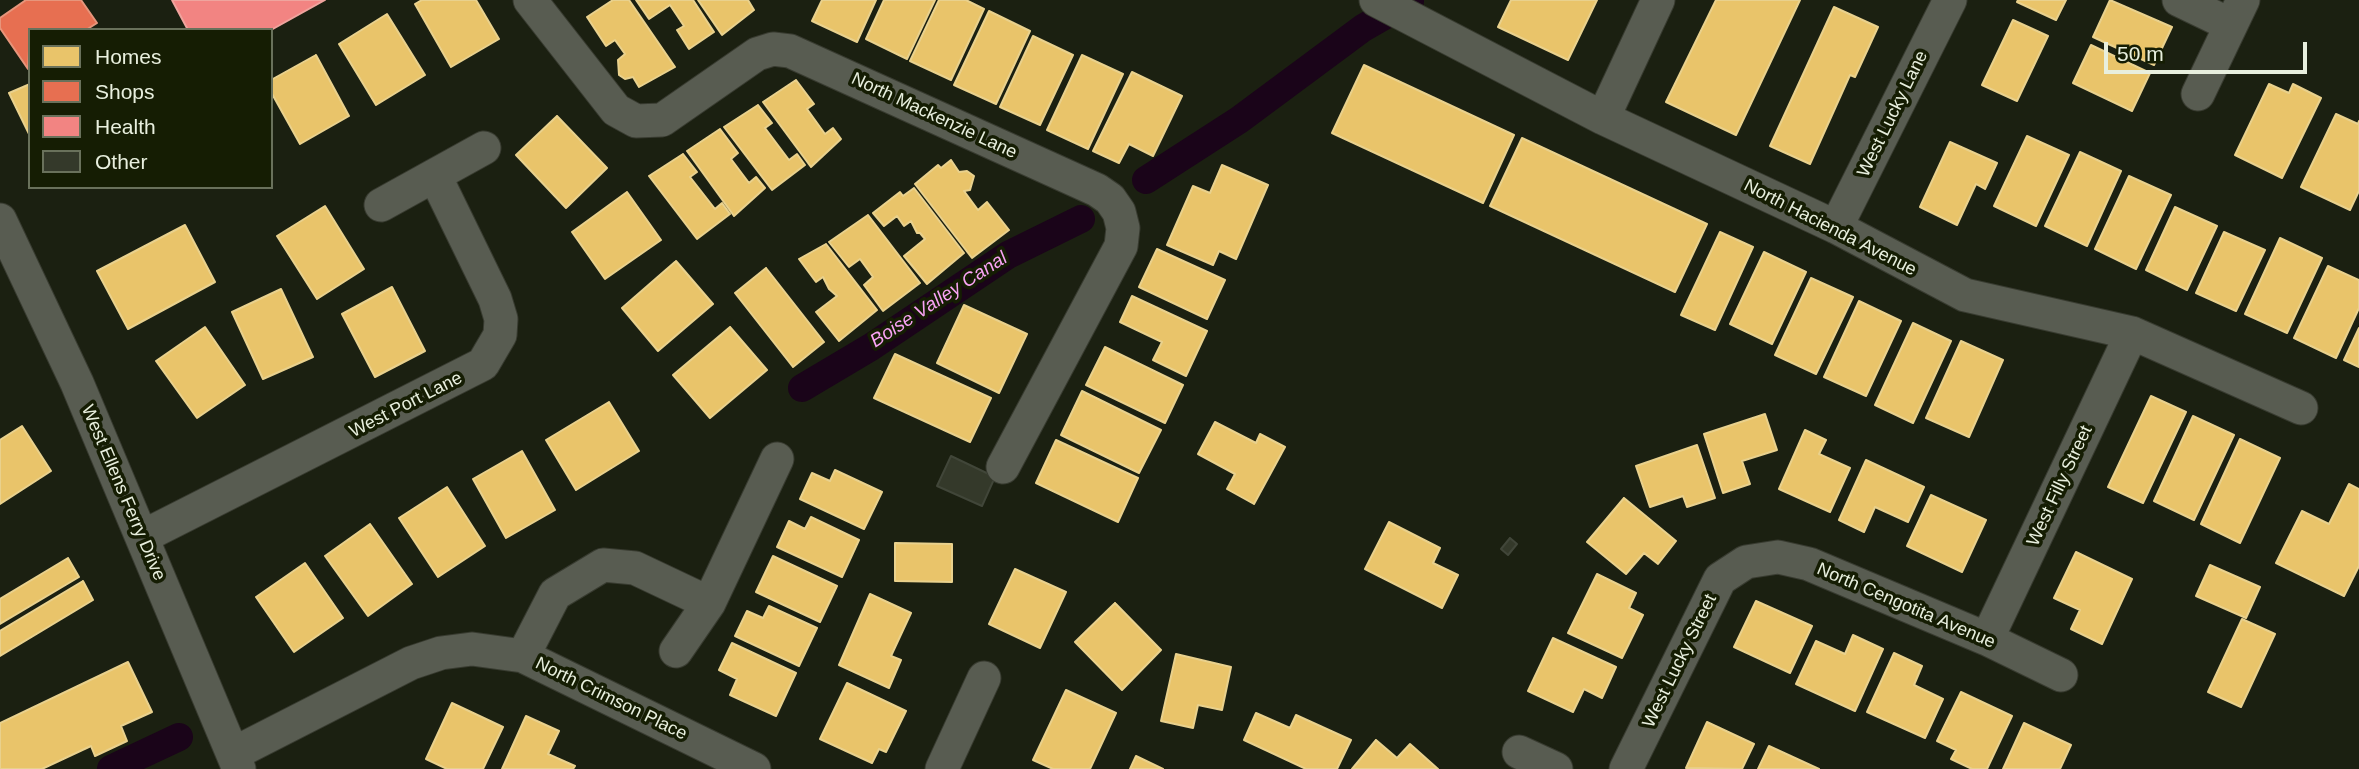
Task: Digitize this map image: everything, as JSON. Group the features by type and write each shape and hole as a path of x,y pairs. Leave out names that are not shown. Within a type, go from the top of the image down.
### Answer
{"street":[{"name":"North Mackenzie Lane","path":"530,0 616,110 636,121 662,120 757,54 773,49 790,51 1097,190 1110,199 1119,212 1123,228 1121,246 1003,467"},
{"name":"North Hacienda Avenue","path":"1376,0 1603,118 1836,228 1965,295 2132,333 2301,408"},
{"path":"1603,118 1658,0"},
{"name":"West Lucky Lane","path":"1836,228 1950,0"},
{"path":"2179,0 2237,13 2198,94"},
{"path":"381,205 484,148"},
{"name":"West Port Lane","path":"142,537 483,364 500,335 501,319 495,299 435,176"},
{"name":"West Ellens Ferry Drive","path":"0,220 77,383 236,762"},
{"name":"West Filly Street","path":"1987,639 2132,333"},
{"path":"676,651 709,604 777,459"},
{"name":"North Cengotita Avenue","path":"1746,562 1778,557 1809,564 1987,639 2061,675"},
{"name":"West Lucky Street","path":"1626,769 1720,579 1746,562"},
{"path":"523,656 555,594 603,565 635,568 709,604"},
{"name":"North Crimson Place","path":"236,762 411,663 441,653 472,649 523,656 754,769"},
{"path":"942,769 984,678"},
{"path":"1519,752 1556,769"}],"building: Homes":[{"path":"422,0 476,0 499,39 451,67 415,4"},
{"path":"613,0 629,0 675,67 639,87 633,77 625,79 619,75 618,60 625,54 615,40 606,46 587,17"},
{"path":"636,0 693,0 714,32 689,49 677,30 684,26 670,5 649,19"},
{"path":"698,0 748,0 754,10 722,35"},
{"path":"822,0 876,0 857,42 812,21"},
{"path":"884,0 935,0 907,59 866,39"},
{"path":"939,0 966,0 984,9 951,80 910,61"},
{"path":"1511,0 1597,0 1568,60 1498,27"},
{"path":"1716,0 1800,0 1736,135 1666,102"},
{"path":"2066,0 2056,20 2017,2"},
{"path":"2110,0 2172,27 2154,65 2093,37"},
{"path":"1834,7 1878,27 1855,77 1850,75 1810,164 1770,146"},
{"path":"989,11 1030,31 996,104 954,85"},
{"path":"387,14 425,75 376,105 339,44"},
{"path":"2013,20 2048,36 2017,101 1982,85"},
{"path":"1033,36 1073,55 1040,125 1000,107"},
{"path":"2091,45 2150,73 2132,111 2073,83"},
{"path":"316,55 349,116 300,144 273,96 273,79"},
{"path":"1082,55 1123,74 1088,149 1047,130"},
{"path":"1364,65 1514,135 1483,203 1332,133"},
{"path":"1132,72 1182,96 1153,156 1129,144 1119,163 1093,151"},
{"path":"796,80 814,104 807,109 825,134 833,128 841,139 811,167 763,102"},
{"path":"2269,84 2289,93 2293,84 2321,98 2282,178 2235,155"},
{"path":"28,85 28,132 9,93"},
{"path":"758,105 772,123 765,128 789,160 797,154 805,165 772,190 724,127"},
{"path":"2336,114 2358,124 2359,121 2359,191 2350,210 2301,187"},
{"path":"557,116 607,168 566,208 516,155"},
{"path":"720,129 738,153 731,159 749,183 756,177 765,188 734,216 687,151"},
{"path":"2027,136 2069,155 2036,226 1994,206"},
{"path":"1522,138 1707,224 1675,292 1490,206"},
{"path":"1950,142 1997,163 1985,189 1976,184 1957,225 1920,207"},
{"path":"2080,152 2121,171 2087,246 2045,226"},
{"path":"683,154 697,172 690,177 715,209 722,203 730,214 697,239 649,176"},
{"path":"951,160 959,172 967,171 974,176 970,190 964,191 978,210 987,202 1009,230 972,258 915,184 938,165 941,168"},
{"path":"1222,165 1268,185 1236,259 1219,251 1213,265 1167,245 1193,186 1210,193"},
{"path":"2129,176 2171,195 2136,269 2095,249"},
{"path":"914,188 964,253 927,284 904,256 925,239 917,233 911,221 904,226 897,216 884,226 873,213 900,192 903,196"},
{"path":"627,192 661,240 605,279 572,232"},
{"path":"325,206 364,269 317,299 277,236"},
{"path":"2175,207 2217,226 2187,290 2146,270"},
{"path":"868,215 920,283 883,311 864,285 873,277 860,259 849,267 829,242"},
{"path":"185,225 215,282 128,329 97,271"},
{"path":"1720,232 1753,247 1715,330 1681,315"},
{"path":"2224,232 2265,250 2236,311 2196,293"},
{"path":"2280,238 2322,258 2287,333 2245,314"},
{"path":"826,244 877,310 839,341 816,312 837,296 829,289 823,277 816,282 799,259"},
{"path":"1157,249 1225,280 1207,319 1139,287"},
{"path":"1764,252 1806,272 1772,344 1730,324"},
{"path":"676,261 713,304 658,351 622,308"},
{"path":"2328,266 2359,280 2359,308 2336,358 2294,338"},
{"path":"766,268 824,342 793,367 735,293"},
{"path":"1811,278 1853,297 1816,374 1775,355"},
{"path":"392,287 425,351 375,377 342,314"},
{"path":"281,289 313,357 263,379 232,312"},
{"path":"1132,296 1207,331 1186,376 1153,360 1162,342 1120,322"},
{"path":"1859,301 1901,321 1866,396 1824,377"},
{"path":"964,305 1027,334 999,393 937,363"},
{"path":"1913,323 1951,341 1913,423 1875,405"},
{"path":"205,327 245,385 197,418 156,361"},
{"path":"730,327 767,370 710,418 673,375"},
{"path":"2359,328 2359,367 2344,360"},
{"path":"1961,341 2003,360 1969,437 1926,418"},
{"path":"1105,347 1183,385 1165,423 1086,385"},
{"path":"895,354 991,398 970,442 874,398"},
{"path":"1082,391 1161,430 1139,473 1061,435"},
{"path":"2151,396 2186,412 2143,503 2108,487"},
{"path":"609,402 639,451 576,490 546,440"},
{"path":"1765,414 1777,450 1742,461 1750,484 1723,493 1704,434"},
{"path":"2193,416 2234,435 2194,520 2154,501"},
{"path":"1215,422 1256,443 1260,434 1285,447 1254,504 1227,489 1235,474 1198,454"},
{"path":"22,426 51,471 0,504 0,440"},
{"path":"1805,430 1826,440 1819,454 1850,468 1830,512 1779,489"},
{"path":"2240,439 2280,458 2240,543 2201,524"},
{"path":"1056,440 1138,478 1118,522 1036,483"},
{"path":"1697,445 1715,498 1687,507 1683,496 1650,507 1636,466"},
{"path":"522,451 555,510 506,538 473,479"},
{"path":"1866,460 1924,487 1908,522 1875,507 1864,532 1839,520"},
{"path":"835,470 882,492 864,529 800,499 812,473 830,481"},
{"path":"2349,484 2359,489 2359,566 2344,596 2276,563 2302,511 2329,524"},
{"path":"447,487 485,546 438,577 399,518"},
{"path":"1931,495 1986,520 1962,572 1907,546"},
{"path":"1624,498 1676,541 1658,564 1644,553 1626,574 1587,542"},
{"path":"811,517 859,540 842,577 777,547 789,521 805,529"},
{"path":"1389,522 1440,548 1433,563 1458,575 1442,608 1365,569"},
{"path":"370,524 412,584 368,616 325,556"},
{"path":"895,543 952,544 952,582 895,581"},
{"path":"2076,552 2132,579 2102,644 2071,629 2080,610 2054,598"},
{"path":"773,556 837,586 820,622 756,592"},
{"path":"68,558 79,577 0,624 0,599"},
{"path":"305,563 343,618 294,652 256,597"},
{"path":"2210,565 2260,587 2246,618 2196,596"},
{"path":"1015,569 1066,592 1040,648 989,624"},
{"path":"1597,574 1636,593 1629,608 1643,615 1622,658 1568,633"},
{"path":"83,581 93,600 0,656 0,631"},
{"path":"870,594 911,613 891,656 901,660 889,688 839,665"},
{"path":"1756,601 1812,626 1790,673 1734,647"},
{"path":"1115,603 1161,650 1122,690 1075,642"},
{"path":"769,606 817,628 799,666 735,636 747,611 763,618"},
{"path":"2242,619 2275,634 2241,707 2208,692"},
{"path":"1853,635 1883,649 1855,711 1796,684 1816,641 1845,654"},
{"path":"1553,638 1616,667 1602,698 1584,689 1573,712 1528,691"},
{"path":"732,643 796,673 776,716 730,695 737,679 719,670"},
{"path":"1894,653 1922,666 1914,685 1943,699 1925,738 1867,712"},
{"path":"1176,654 1231,667 1222,710 1198,705 1193,728 1161,721"},
{"path":"128,662 152,712 121,726 127,741 95,756 91,746 42,769 0,769 0,723"},
{"path":"847,683 906,711 886,752 879,749 872,763 820,739"},
{"path":"1066,690 1116,713 1090,769 1053,769 1033,760"},
{"path":"1961,692 2012,716 1987,769 1972,769 1951,759 1956,750 1937,741"},
{"path":"452,703 503,727 483,769 447,769 426,759"},
{"path":"1256,713 1290,728 1296,715 1351,740 1337,769 1306,769 1244,740"},
{"path":"526,716 559,731 548,754 575,766 573,769 502,769"},
{"path":"1707,722 1754,744 1742,769 1686,768"},
{"path":"2024,723 2071,745 2060,769 2003,769"},
{"path":"1376,740 1397,758 1410,744 1438,769 1352,769"},
{"path":"1769,746 1819,769 1758,769"},
{"path":"1136,756 1163,769 1130,769"}],"building: Shops":[{"path":"26,0 81,0 97,23 89,28 28,28 28,69 0,28 0,18"}],"building: Health":[{"path":"172,0 325,0 273,29 187,28"}],"building: Other":[{"path":"951,456 995,477 982,506 937,486"},
{"path":"1510,538 1517,544 1508,555 1501,549"}],"waterway":[{"name":"Boise Valley Canal","path":"1146,180 1239,120 1363,28 1410,1"},
{"name":"Boise Valley Canal","path":"802,388 871,347 1008,255 1081,219"},
{"name":"Boise Valley Canal","path":"111,769 179,737"}]}
